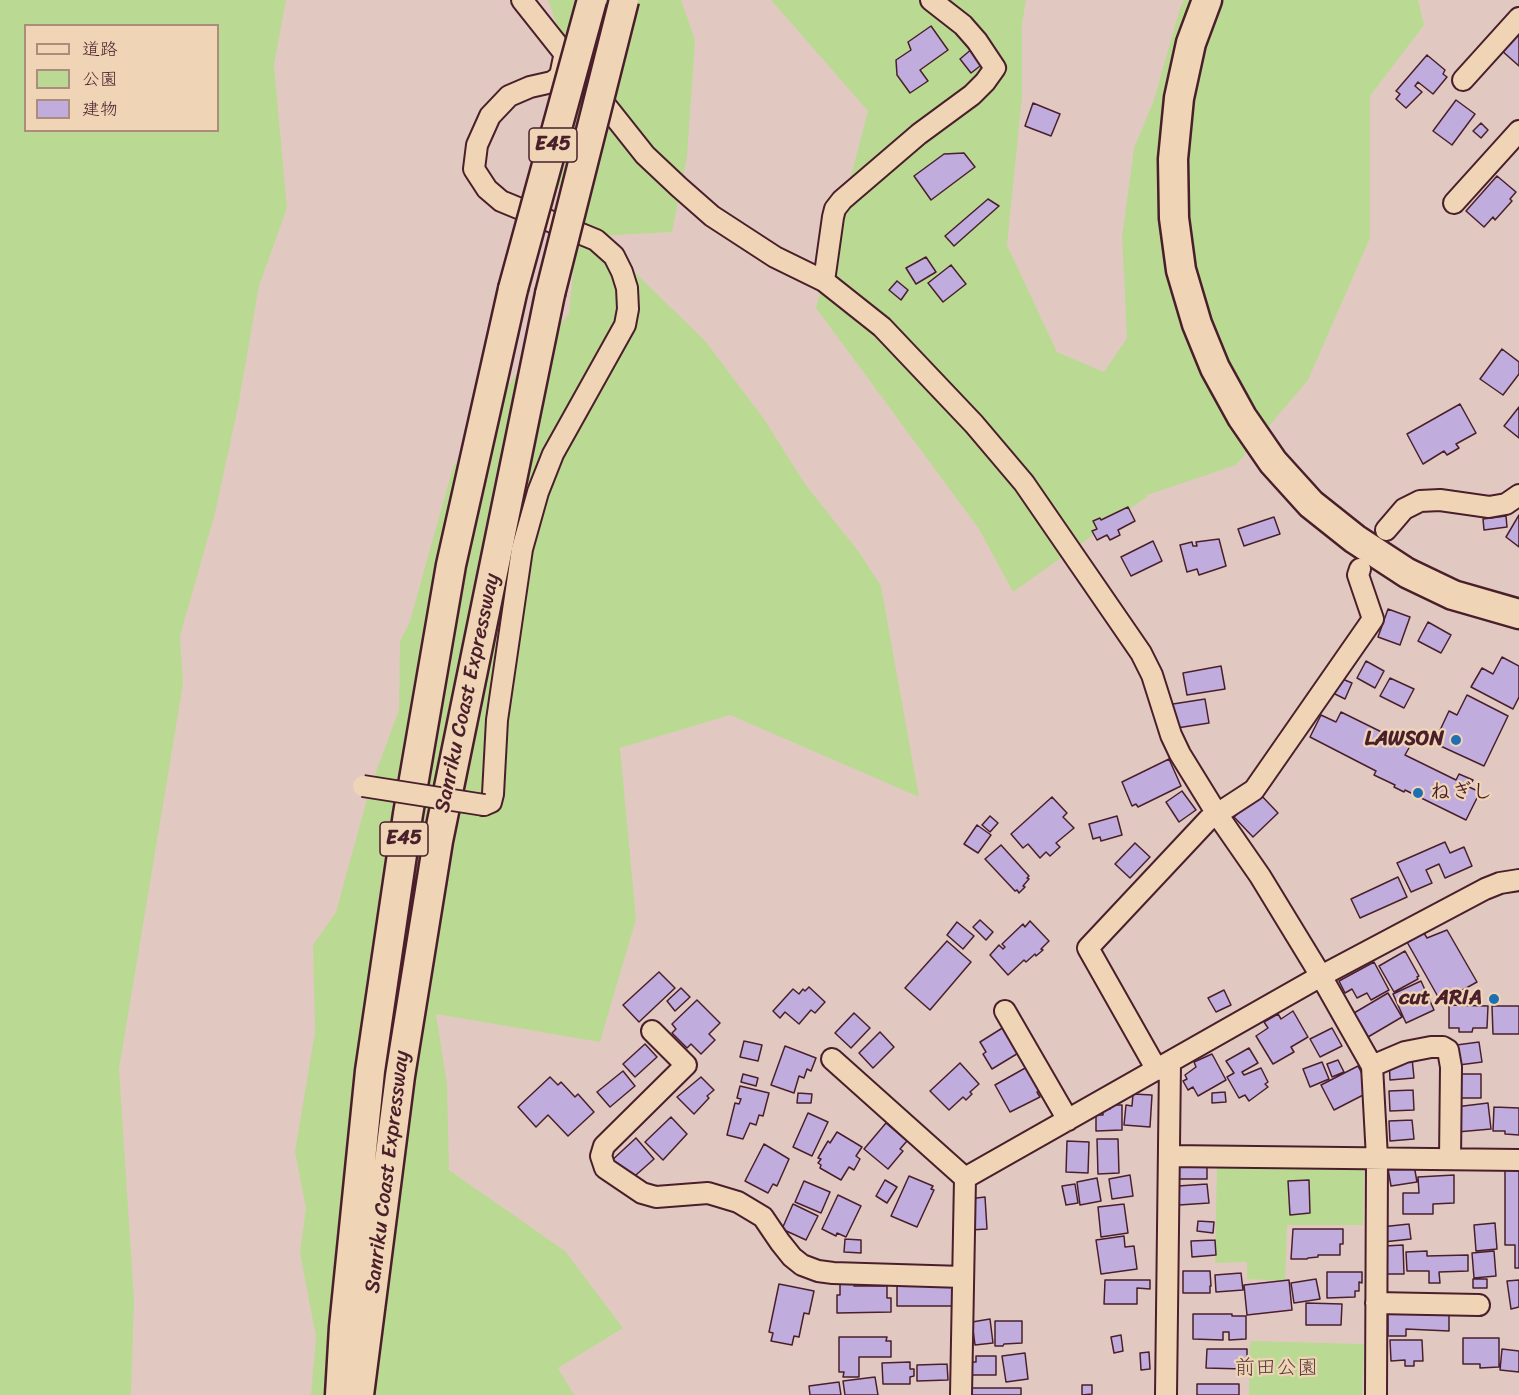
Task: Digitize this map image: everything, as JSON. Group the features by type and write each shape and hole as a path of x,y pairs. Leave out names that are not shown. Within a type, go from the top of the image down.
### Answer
{"highway":[{"name":"Sanriku Coast Expressway","path":"340,1395 344,1327 369,1071 408,813 451,565 513,289 592,0"},
{"name":"Sanriku Coast Expressway","path":"359,1395 400,1076 438,841 550,294 624,0"},
{"path":"1207,0 1191,43 1179,98 1173,159 1174,218 1181,270 1197,324 1215,368 1242,417 1273,462 1311,504 1355,538 1407,573 1453,595 1519,614"}],"street":[{"path":"522,0 645,155 679,187 712,216 766,251 824,281 882,327 974,424 1024,483 1141,653 1152,675 1171,735 1216,814 1260,876 1321,976 1372,1066 1377,1158 1376,1395"},
{"path":"824,281 833,217 835,209 842,200 919,134 972,95 995,68 977,41 963,26 931,0"},
{"path":"1463,80 1519,18"},
{"path":"363,786 484,805 491,802 497,720 522,549 538,492 554,454 625,325 628,309 627,288 614,256 596,240 501,201 487,189 474,169 477,145 490,116 509,96 530,87 552,82 560,76 565,55"},
{"path":"1454,203 1519,131"},
{"path":"1386,530 1404,509 1420,501 1440,500 1489,507 1506,504 1519,495"},
{"path":"1166,1395 1169,1156 1164,1067 1088,948 1208,820 1254,790 1373,619 1358,575 1360,569"},
{"path":"965,1178 1321,976 1485,889 1500,883 1519,880"},
{"path":"1005,1011 1068,1120"},
{"path":"652,1031 686,1065 604,1146 602,1156 605,1168 642,1193 656,1197 708,1193 738,1202 763,1217 792,1257 802,1265 818,1271 963,1277"},
{"path":"1372,1066 1405,1052 1431,1047 1443,1047 1448,1050 1451,1067 1450,1159"},
{"path":"832,1059 965,1178 961,1395"},
{"path":"1169,1156 1519,1160"},
{"path":"1376,1303 1479,1305"}],"green space":[{"path":"0,0 286,0 274,65 287,208 259,286 238,407 215,513 180,636 183,684 119,1069 134,1299 131,1395 0,1395"},
{"path":"548,0 681,0 695,40 687,157 672,232 598,236 706,342 764,419 805,484 859,552 881,586 919,797 730,715 620,748 636,919 600,1042 436,1014 447,1084 449,1170 565,1251 623,1328 558,1368 574,1395 311,1395 316,1337 300,1253 306,1208 295,1152 315,1032 313,945 336,912 370,788 399,710 400,641 410,621 453,467 521,367 569,314 574,262 553,157 571,95 557,25"},
{"path":"771,0 1026,0 1022,24 1022,97 1007,245 1057,352 1104,372 1127,338 1122,237 1134,148 1154,100 1184,0 1418,0 1424,25 1370,96 1370,238 1308,380 1236,465 1144,496 1148,496 1013,592 979,529 816,308 868,111"},
{"path":"1217,1162 1364,1165 1363,1225 1287,1225 1285,1281 1247,1279 1247,1262 1215,1263"},
{"name":"前田公園","path":"1250,1341 1364,1344 1362,1395 1249,1395"}],"building":[{"path":"931,26 948,50 920,70 928,81 910,93 897,75 896,60 911,50 908,42"},
{"path":"1519,34 1519,66 1501,50"},
{"path":"973,48 984,63 971,73 960,59"},
{"path":"1427,55 1445,70 1443,74 1447,77 1433,94 1418,82 1415,86 1422,92 1406,108 1396,99 1400,94 1396,91"},
{"path":"1456,100 1475,114 1452,145 1433,131"},
{"path":"1033,103 1060,114 1051,136 1025,126"},
{"path":"1481,123 1488,130 1481,138 1473,131"},
{"path":"964,153 975,167 931,200 914,176 944,154"},
{"path":"1497,176 1516,192 1510,199 1512,201 1495,220 1493,217 1484,227 1466,211"},
{"path":"988,199 999,206 954,246 945,236"},
{"path":"926,257 936,272 916,284 906,268"},
{"path":"951,265 966,284 943,302 928,283"},
{"path":"897,281 908,290 901,300 889,290"},
{"path":"1502,349 1519,362 1519,374 1503,395 1480,379"},
{"path":"1460,404 1476,433 1456,444 1459,448 1447,455 1444,451 1423,464 1407,434"},
{"path":"1519,407 1519,438 1504,426"},
{"path":"1128,507 1135,521 1118,530 1120,535 1110,540 1107,535 1097,540 1092,531 1097,529 1093,521 1100,518 1101,520"},
{"path":"1519,515 1519,547 1506,537"},
{"path":"1506,516 1507,527 1484,530 1483,519"},
{"path":"1274,517 1280,534 1244,546 1238,529"},
{"path":"1219,539 1226,566 1199,575 1197,569 1187,572 1180,545 1192,542 1193,546 1197,546 1196,542"},
{"path":"1153,541 1162,561 1131,576 1121,557"},
{"path":"1388,609 1410,617 1400,645 1378,637"},
{"path":"1428,622 1451,635 1441,653 1418,641"},
{"path":"1502,657 1519,666 1519,697 1513,709 1471,687 1482,668 1493,674"},
{"path":"1366,661 1384,671 1375,688 1357,678"},
{"path":"1221,666 1225,689 1187,695 1183,673"},
{"path":"1340,678 1352,683 1345,699 1333,693"},
{"path":"1390,678 1414,689 1404,708 1380,696"},
{"path":"1467,695 1508,716 1484,766 1434,743 1449,711 1457,715"},
{"path":"1205,699 1209,723 1177,728 1173,704"},
{"path":"1341,712 1410,746 1405,755 1456,780 1459,774 1473,780 1469,787 1480,792 1466,820 1405,790 1404,792 1394,787 1395,785 1374,775 1376,771 1310,737 1321,715 1336,722"},
{"path":"1169,759 1181,786 1138,807 1136,804 1132,806 1122,782"},
{"path":"1182,791 1196,810 1179,822 1166,802"},
{"path":"1259,793 1278,813 1253,837 1234,817"},
{"path":"1052,797 1067,813 1063,817 1074,828 1056,843 1060,847 1050,856 1046,852 1040,858 1028,844 1023,848 1011,834"},
{"path":"990,816 998,823 990,832 982,825"},
{"path":"1117,816 1122,835 1101,841 1100,837 1093,839 1089,824"},
{"path":"977,825 991,835 978,853 964,844"},
{"path":"1445,842 1450,853 1464,847 1472,866 1445,878 1439,864 1426,870 1432,883 1411,892 1397,863"},
{"path":"1135,843 1150,857 1130,878 1115,864"},
{"path":"1001,845 1029,876 1023,886 1025,887 1019,893 985,859"},
{"path":"1398,877 1407,897 1360,918 1351,899"},
{"path":"980,920 993,932 986,940 973,927"},
{"path":"1030,921 1049,941 1036,956 1035,954 1026,962 1024,960 1008,975 990,955 999,945 1003,949 1005,947 1002,944 1023,924 1025,927"},
{"path":"957,922 974,936 963,949 947,935"},
{"path":"1447,930 1477,982 1441,1002 1407,942 1424,933 1427,938"},
{"path":"947,941 971,962 930,1010 905,988"},
{"path":"1405,951 1419,976 1418,979 1394,992 1379,966"},
{"path":"1374,962 1389,990 1371,1000 1367,993 1357,998 1352,989 1345,993 1339,981"},
{"path":"659,972 675,988 639,1022 623,1005"},
{"path":"1421,981 1434,1010 1406,1023 1393,994"},
{"path":"809,987 825,1002 815,1013 811,1010 799,1024 785,1012 780,1018 773,1011 793,989 799,994 803,989 805,991"},
{"path":"681,988 690,997 675,1011 667,1001"},
{"path":"1224,990 1231,1005 1216,1012 1208,998"},
{"path":"1388,993 1402,1017 1368,1037 1354,1013"},
{"path":"697,1000 720,1023 709,1034 715,1040 701,1054 691,1044 687,1048 672,1033 676,1029 672,1024"},
{"path":"1449,1005 1488,1006 1487,1028 1473,1028 1472,1032 1459,1032 1459,1028 1449,1028"},
{"path":"1492,1006 1519,1006 1519,1034 1493,1034"},
{"path":"1293,1011 1308,1037 1291,1047 1294,1052 1273,1064 1256,1036 1268,1028 1264,1022 1278,1014 1281,1019"},
{"path":"854,1013 870,1028 851,1048 835,1033"},
{"path":"1004,1027 1020,1052 992,1069 983,1054 986,1052 980,1042"},
{"path":"1332,1028 1342,1046 1320,1057 1310,1039"},
{"path":"880,1032 894,1047 873,1068 859,1053"},
{"path":"744,1041 762,1045 758,1061 740,1057"},
{"path":"1479,1042 1482,1062 1451,1066 1449,1046"},
{"path":"645,1044 657,1057 635,1077 623,1064"},
{"path":"785,1046 816,1058 811,1071 807,1069 804,1078 799,1076 794,1093 771,1085"},
{"path":"1249,1048 1258,1063 1242,1072 1244,1075 1261,1068 1268,1087 1249,1101 1245,1095 1239,1098 1227,1077 1234,1073 1226,1061"},
{"path":"1212,1054 1226,1080 1198,1096 1193,1087 1188,1090 1183,1081 1187,1079 1185,1075 1196,1067 1194,1062"},
{"path":"1412,1058 1414,1078 1390,1080 1389,1059"},
{"path":"1338,1060 1344,1072 1332,1077 1327,1064"},
{"path":"1322,1062 1329,1079 1310,1087 1303,1069"},
{"path":"960,1063 979,1084 970,1092 972,1094 966,1100 963,1097 949,1110 930,1091"},
{"path":"1358,1066 1371,1091 1334,1110 1321,1085"},
{"path":"1027,1067 1040,1090 1037,1092 1040,1097 1010,1112 995,1085"},
{"path":"623,1071 635,1086 610,1107 597,1092"},
{"path":"743,1074 758,1078 756,1086 741,1082"},
{"path":"1453,1074 1481,1074 1481,1098 1452,1098"},
{"path":"550,1077 558,1085 561,1082 575,1097 578,1094 594,1112 568,1136 548,1115 536,1127 518,1107"},
{"path":"701,1077 714,1090 694,1114 677,1097"},
{"path":"740,1086 769,1093 763,1116 759,1115 756,1125 750,1123 743,1139 727,1135 735,1103 739,1104 741,1099 737,1098"},
{"path":"1413,1090 1414,1110 1390,1111 1389,1091"},
{"path":"1225,1092 1226,1102 1212,1103 1212,1093"},
{"path":"798,1093 812,1094 811,1103 797,1103"},
{"path":"1133,1094 1152,1095 1150,1127 1124,1125 1126,1105 1132,1106"},
{"path":"1488,1103 1491,1129 1457,1132 1455,1107"},
{"path":"1111,1105 1122,1105 1122,1130 1096,1131 1096,1115 1103,1115 1103,1109 1110,1109"},
{"path":"1494,1107 1519,1108 1519,1135 1505,1134 1505,1131 1493,1131"},
{"path":"808,1113 828,1122 812,1156 793,1147"},
{"path":"671,1117 687,1134 663,1160 645,1142"},
{"path":"1412,1120 1414,1139 1390,1141 1389,1121"},
{"path":"886,1123 907,1141 900,1149 903,1151 888,1169 864,1149"},
{"path":"837,1132 862,1147 856,1156 860,1159 854,1170 849,1167 841,1180 820,1168 821,1165 818,1163 821,1159 818,1158 828,1141 830,1143"},
{"path":"636,1138 654,1159 628,1182 610,1162"},
{"path":"1097,1139 1118,1139 1119,1173 1098,1174"},
{"path":"1067,1141 1089,1142 1088,1173 1066,1172"},
{"path":"764,1144 789,1159 777,1186 773,1184 768,1193 745,1181"},
{"path":"1178,1158 1207,1158 1207,1179 1178,1179"},
{"path":"1414,1165 1417,1182 1391,1186 1388,1169"},
{"path":"1505,1167 1519,1167 1519,1268 1515,1268 1515,1245 1505,1245"},
{"path":"1130,1175 1133,1196 1112,1199 1109,1179"},
{"path":"1454,1175 1454,1203 1433,1204 1433,1214 1403,1214 1403,1193 1419,1193 1418,1177"},
{"path":"909,1176 933,1186 931,1189 934,1190 917,1227 891,1216"},
{"path":"1097,1178 1101,1201 1080,1205 1077,1182"},
{"path":"885,1180 897,1187 887,1203 876,1196"},
{"path":"1309,1180 1310,1213 1290,1215 1288,1181"},
{"path":"804,1181 830,1192 821,1213 795,1202"},
{"path":"1075,1184 1078,1203 1066,1205 1062,1186"},
{"path":"1207,1184 1209,1203 1179,1205 1178,1186"},
{"path":"838,1195 861,1206 846,1237 837,1233 836,1236 822,1229"},
{"path":"985,1197 987,1229 970,1230 968,1199"},
{"path":"793,1204 818,1216 806,1240 782,1229"},
{"path":"1124,1204 1128,1233 1101,1237 1098,1207"},
{"path":"1198,1221 1214,1222 1213,1233 1197,1231"},
{"path":"1495,1223 1497,1249 1476,1251 1474,1225"},
{"path":"1409,1224 1411,1239 1383,1242 1381,1227"},
{"path":"1293,1229 1343,1229 1340,1255 1291,1259"},
{"path":"1124,1236 1125,1247 1134,1246 1137,1269 1101,1274 1096,1240"},
{"path":"845,1239 861,1240 861,1253 844,1252"},
{"path":"1215,1240 1216,1255 1192,1257 1191,1241"},
{"path":"1403,1245 1404,1274 1386,1274 1385,1246"},
{"path":"1427,1251 1427,1256 1468,1255 1468,1271 1439,1272 1440,1283 1429,1283 1429,1271 1407,1271 1406,1252"},
{"path":"1494,1251 1496,1276 1474,1278 1472,1253"},
{"path":"1183,1271 1210,1271 1210,1293 1183,1293"},
{"path":"1327,1272 1362,1272 1362,1283 1359,1282 1359,1291 1355,1291 1355,1297 1327,1298"},
{"path":"1241,1273 1243,1290 1216,1292 1215,1275"},
{"path":"1316,1279 1320,1299 1294,1303 1291,1283"},
{"path":"1473,1279 1487,1279 1487,1288 1473,1288"},
{"path":"1105,1280 1150,1280 1150,1289 1137,1288 1137,1304 1104,1304"},
{"path":"1289,1280 1292,1310 1247,1315 1244,1285"},
{"path":"1519,1280 1519,1307 1511,1309 1507,1281"},
{"path":"897,1281 954,1282 954,1306 897,1306"},
{"path":"854,1282 854,1286 887,1286 887,1298 891,1298 891,1312 837,1313 840,1283"},
{"path":"779,1284 814,1291 809,1314 804,1313 799,1337 794,1336 792,1345 771,1341 773,1333 769,1332"},
{"path":"1306,1303 1342,1304 1341,1325 1306,1325"},
{"path":"1388,1310 1449,1310 1449,1331 1406,1329 1406,1336 1388,1336"},
{"path":"1193,1314 1246,1316 1246,1339 1229,1340 1229,1332 1223,1332 1223,1340 1193,1339"},
{"path":"990,1319 993,1343 975,1345 972,1322"},
{"path":"995,1321 1022,1321 1022,1343 995,1346"},
{"path":"1121,1335 1123,1351 1114,1353 1111,1337"},
{"path":"839,1337 887,1337 886,1341 891,1341 891,1357 859,1357 859,1377 843,1377 844,1372 839,1372"},
{"path":"1463,1338 1499,1338 1499,1367 1480,1368 1480,1364 1463,1364"},
{"path":"1390,1340 1422,1340 1423,1361 1414,1361 1414,1366 1405,1366 1405,1360 1391,1361"},
{"path":"1207,1349 1247,1349 1247,1362 1243,1362 1243,1369 1206,1368"},
{"path":"1502,1349 1519,1351 1519,1372 1500,1370"},
{"path":"1149,1352 1150,1369 1141,1370 1140,1353"},
{"path":"1025,1353 1028,1379 1006,1382 1002,1356"},
{"path":"976,1356 996,1356 996,1375 971,1375 971,1362 976,1362"},
{"path":"910,1362 910,1369 914,1369 914,1376 910,1377 910,1384 883,1384 882,1363"},
{"path":"947,1364 948,1380 917,1381 917,1365"},
{"path":"875,1377 878,1395 845,1395 843,1381"},
{"path":"839,1382 841,1395 810,1395 809,1386"},
{"path":"1197,1384 1239,1384 1239,1395 1197,1395"},
{"path":"1082,1385 1092,1385 1092,1394 1082,1395"},
{"path":"971,1388 1021,1388 1021,1395 971,1395"}],"place":[{"name":"LAWSON","path":"1456,740"},
{"name":"ねぎし","path":"1418,793"},
{"name":"cut ARIA","path":"1494,999"}]}
